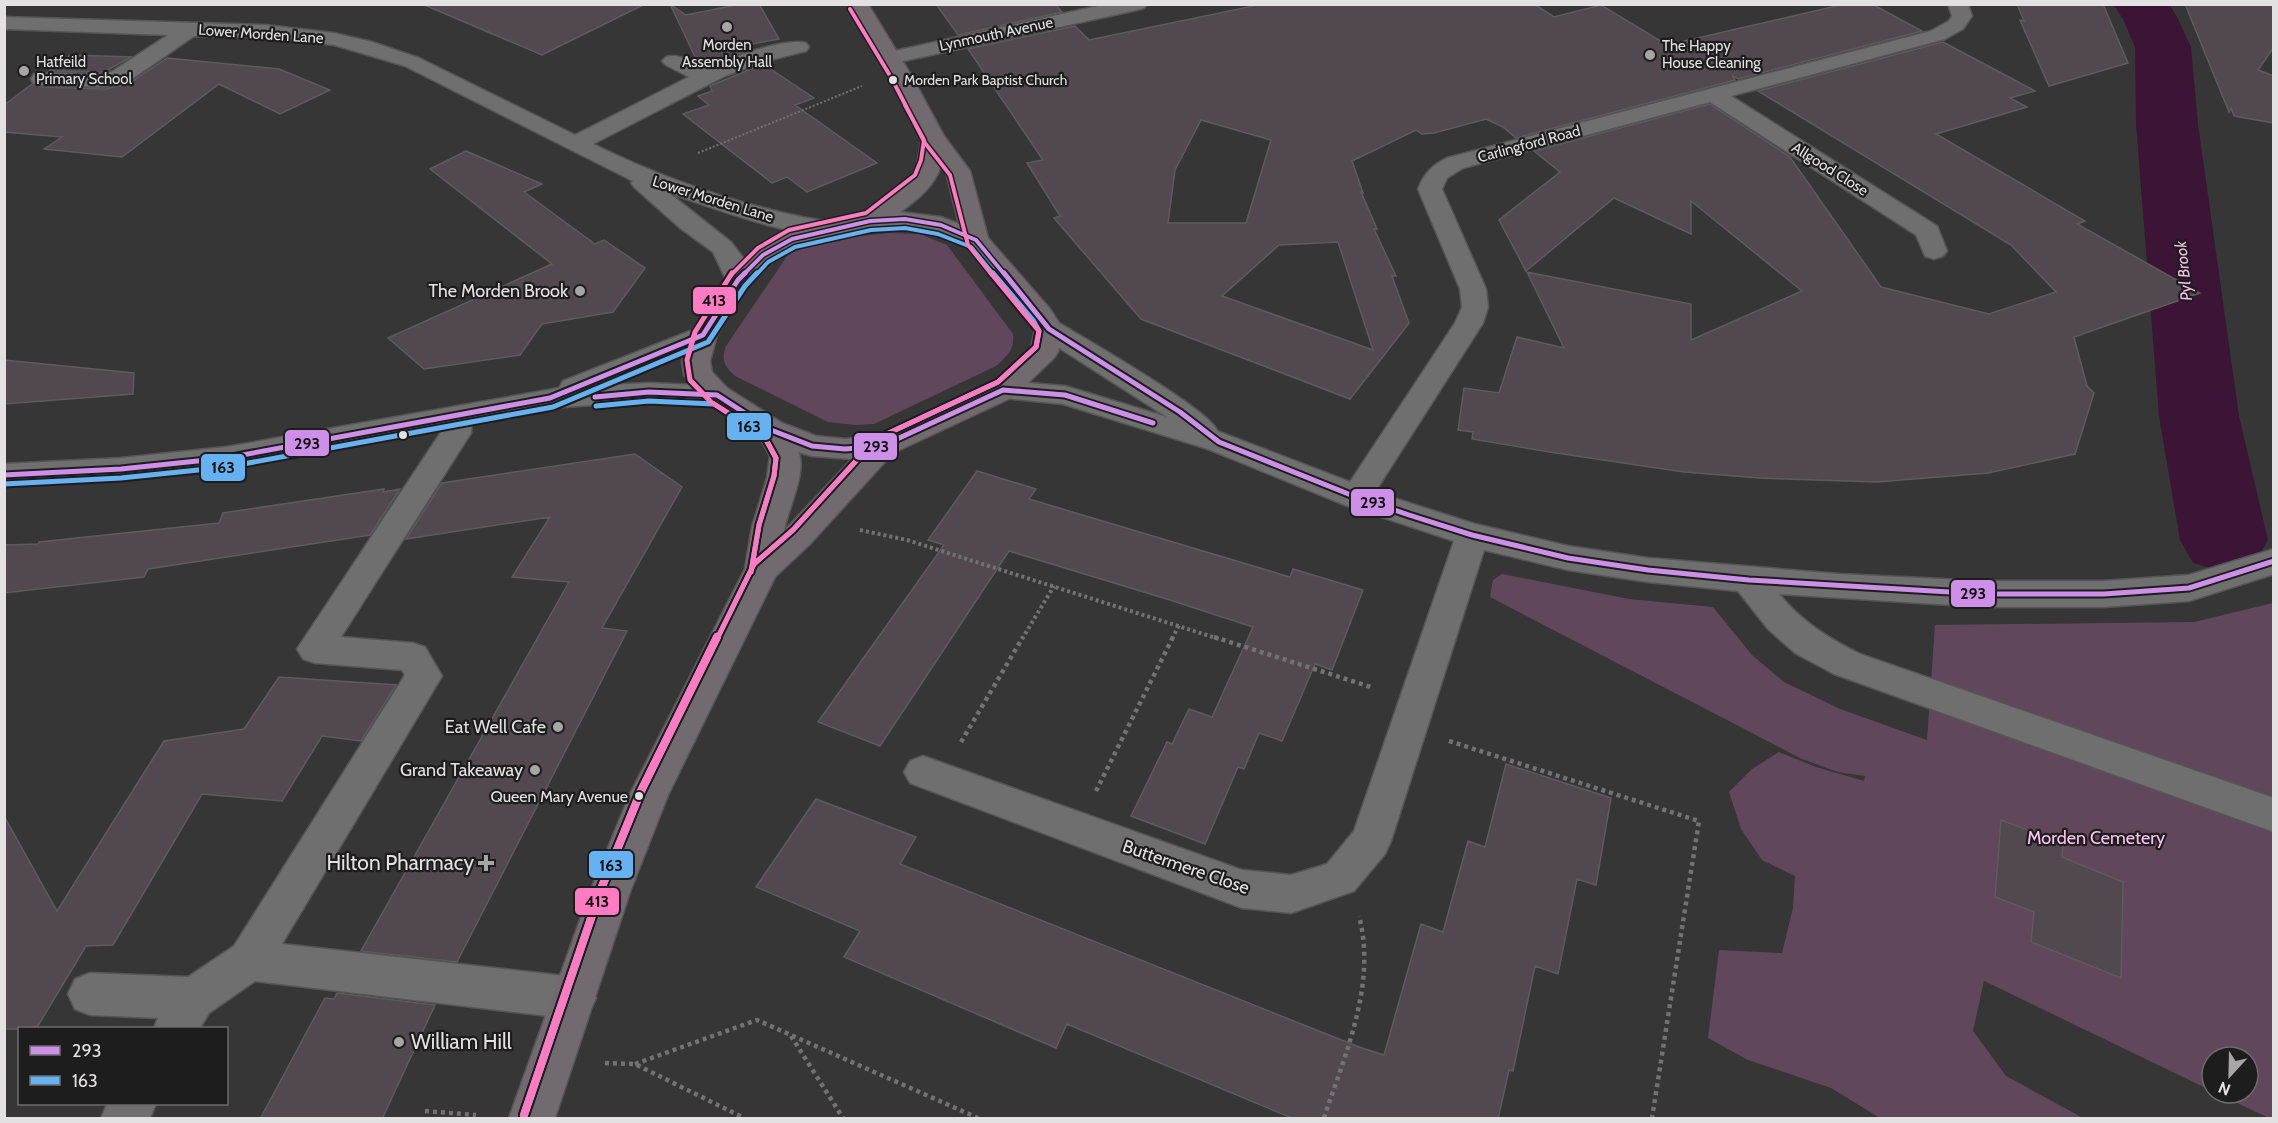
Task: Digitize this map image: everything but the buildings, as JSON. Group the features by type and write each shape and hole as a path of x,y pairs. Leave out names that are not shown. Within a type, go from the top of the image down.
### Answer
{"main road":[{"path":"858,4 933,138 958,171 976,240 1040,315 1049,329 1044,352 1003,390 882,446 845,449 812,446 771,430 717,395 698,375 696,361 703,335 738,280 763,255 792,239 870,221 905,219 941,225 976,240"},
{"path":"870,221 894,205 922,180 930,163 933,138"},
{"path":"532,1119 610,892 649,794 762,569 768,528 783,478 785,456 771,430"},
{"path":"762,569 799,536 882,446"}],"street":[{"name":"Lynmouth Avenue","path":"890,58 1137,4"},
{"name":"Carlingford Road","path":"1356,497 1469,323 1475,307 1473,289 1430,189 1433,178 1440,170 1455,163 1938,35 1956,26 1962,15 1958,4"},
{"name":"Lower Morden Lane","path":"4,23 290,33 365,46 412,62 633,173 745,210 793,223 830,229"},
{"path":"42,79 105,81 121,76 190,28"},
{"path":"574,144 706,77 753,56 799,47"},
{"path":"673,61 706,77"},
{"name":"Allgood Close","path":"1714,95 1928,231 1934,251"},
{"name":"Lower Morden Lane","path":"633,173 689,223 722,246 731,259 738,280"},
{"path":"1049,329 1180,412 1219,442"},
{"path":"550,398 703,335"},
{"path":"1003,390 1065,395 1219,442 1356,497 1472,535 1568,558 1648,570 1749,580 1983,594 2104,594 2189,588 2274,561"},
{"path":"4,475 111,470 226,458 550,398 649,392 717,395"},
{"path":"90,994 185,1013 249,960 424,676 413,657 315,649 456,433 458,415"},
{"path":"1340,878 1371,842 1472,535"},
{"path":"1749,580 1780,620 1798,636 1848,664 2274,815"},
{"name":"Buttermere Close","path":"931,775 1242,889 1291,894 1340,878"},
{"path":"249,960 574,998"},
{"path":"124,1119 132,1105"}],"path":[{"path":"698,153 862,86"},
{"path":"852,529 907,540 1179,625 1413,715 1699,820 1652,1119"},
{"path":"931,775 1054,585"},
{"path":"1076,829 1179,625"},
{"path":"1324,1119 1360,998 1366,956 1360,920 1340,878"},
{"path":"604,1063 635,1064 757,1020 978,1119"},
{"path":"791,1035 843,1119"},
{"path":"635,1064 744,1119"},
{"path":"425,1111 476,1115"}],"green space":[{"path":"889,233 920,234 947,245 1013,334 1011,348 996,366 874,424 855,425 828,422 735,376 728,369 724,362 726,346 787,256 810,245 823,242"},
{"name":"Morden Cemetery","path":"1502,574 1629,599 1713,607 1752,655 1784,682 1840,709 1927,740 1935,625 2194,622 2273,603 2273,1118 2241,1105 2260,1105 2260,1045 2200,1045 2200,1085 1984,981 1973,1031 2006,1076 2083,1118 1880,1118 1831,1088 1748,1060 1708,1038 1719,950 1782,953 1793,908 1795,876 1762,860 1741,829 1729,792 1752,769 1779,752 1816,767 1864,781 1865,776 1838,772 1802,759 1490,597 1493,580"}],"waterway":[{"name":"Pyl Brook","path":"2140,4 2150,17 2163,47 2167,124 2199,416 2224,540"}],"transit line":[{"name":"413","path":"524,1115 601,889 641,791 754,564 793,530 876,439 998,382 1036,347 1039,331 968,245 950,175 925,143 892,79 850,9"},
{"name":"413","path":"751,572 759,525 774,476 776,458 764,436 711,402 690,380 687,360 695,332 731,274 758,248 789,230 866,213 915,175 921,160 924,140 905,105"},
{"name":"293","path":"4,475 121,469 226,458 550,398 703,335 738,280 763,255 792,239 870,221 905,219 941,225 976,240 1040,315 1049,329 1180,412 1219,442 1356,497 1472,535 1568,558 1648,570 1749,580 1983,594 2104,594 2189,588 2274,561"},
{"name":"163","path":"4,484 121,478 227,467 553,407 708,342 745,286 768,262 795,247 871,230 905,228 938,234 971,247 1033,320 1039,331 1036,347 998,382 876,439 793,530 754,564 641,791 601,889 524,1115"},
{"name":"293","path":"595,397 649,392 717,395 771,430 812,446 845,449 882,446 1003,390 1065,395 1153,423"},
{"name":"163","path":"596,406 649,401 714,404 764,436 776,458 774,476 759,525 751,572"}],"place":[{"name":"Morden Assembly Hall","path":"727,27"},
{"name":"The Happy House Cleaning","path":"1650,55"},
{"name":"Hatfeild Primary School","path":"24,71"},
{"name":"Morden Park Baptist Church","path":"893,80"},
{"name":"The Morden Brook","path":"580,291"},
{"name":"Eat Well Cafe","path":"558,727"},
{"name":"Grand Takeaway","path":"535,770"},
{"name":"Queen Mary Avenue","path":"639,796"},
{"name":"Hilton Pharmacy","path":"486,863"},
{"name":"William Hill","path":"399,1042"}]}
